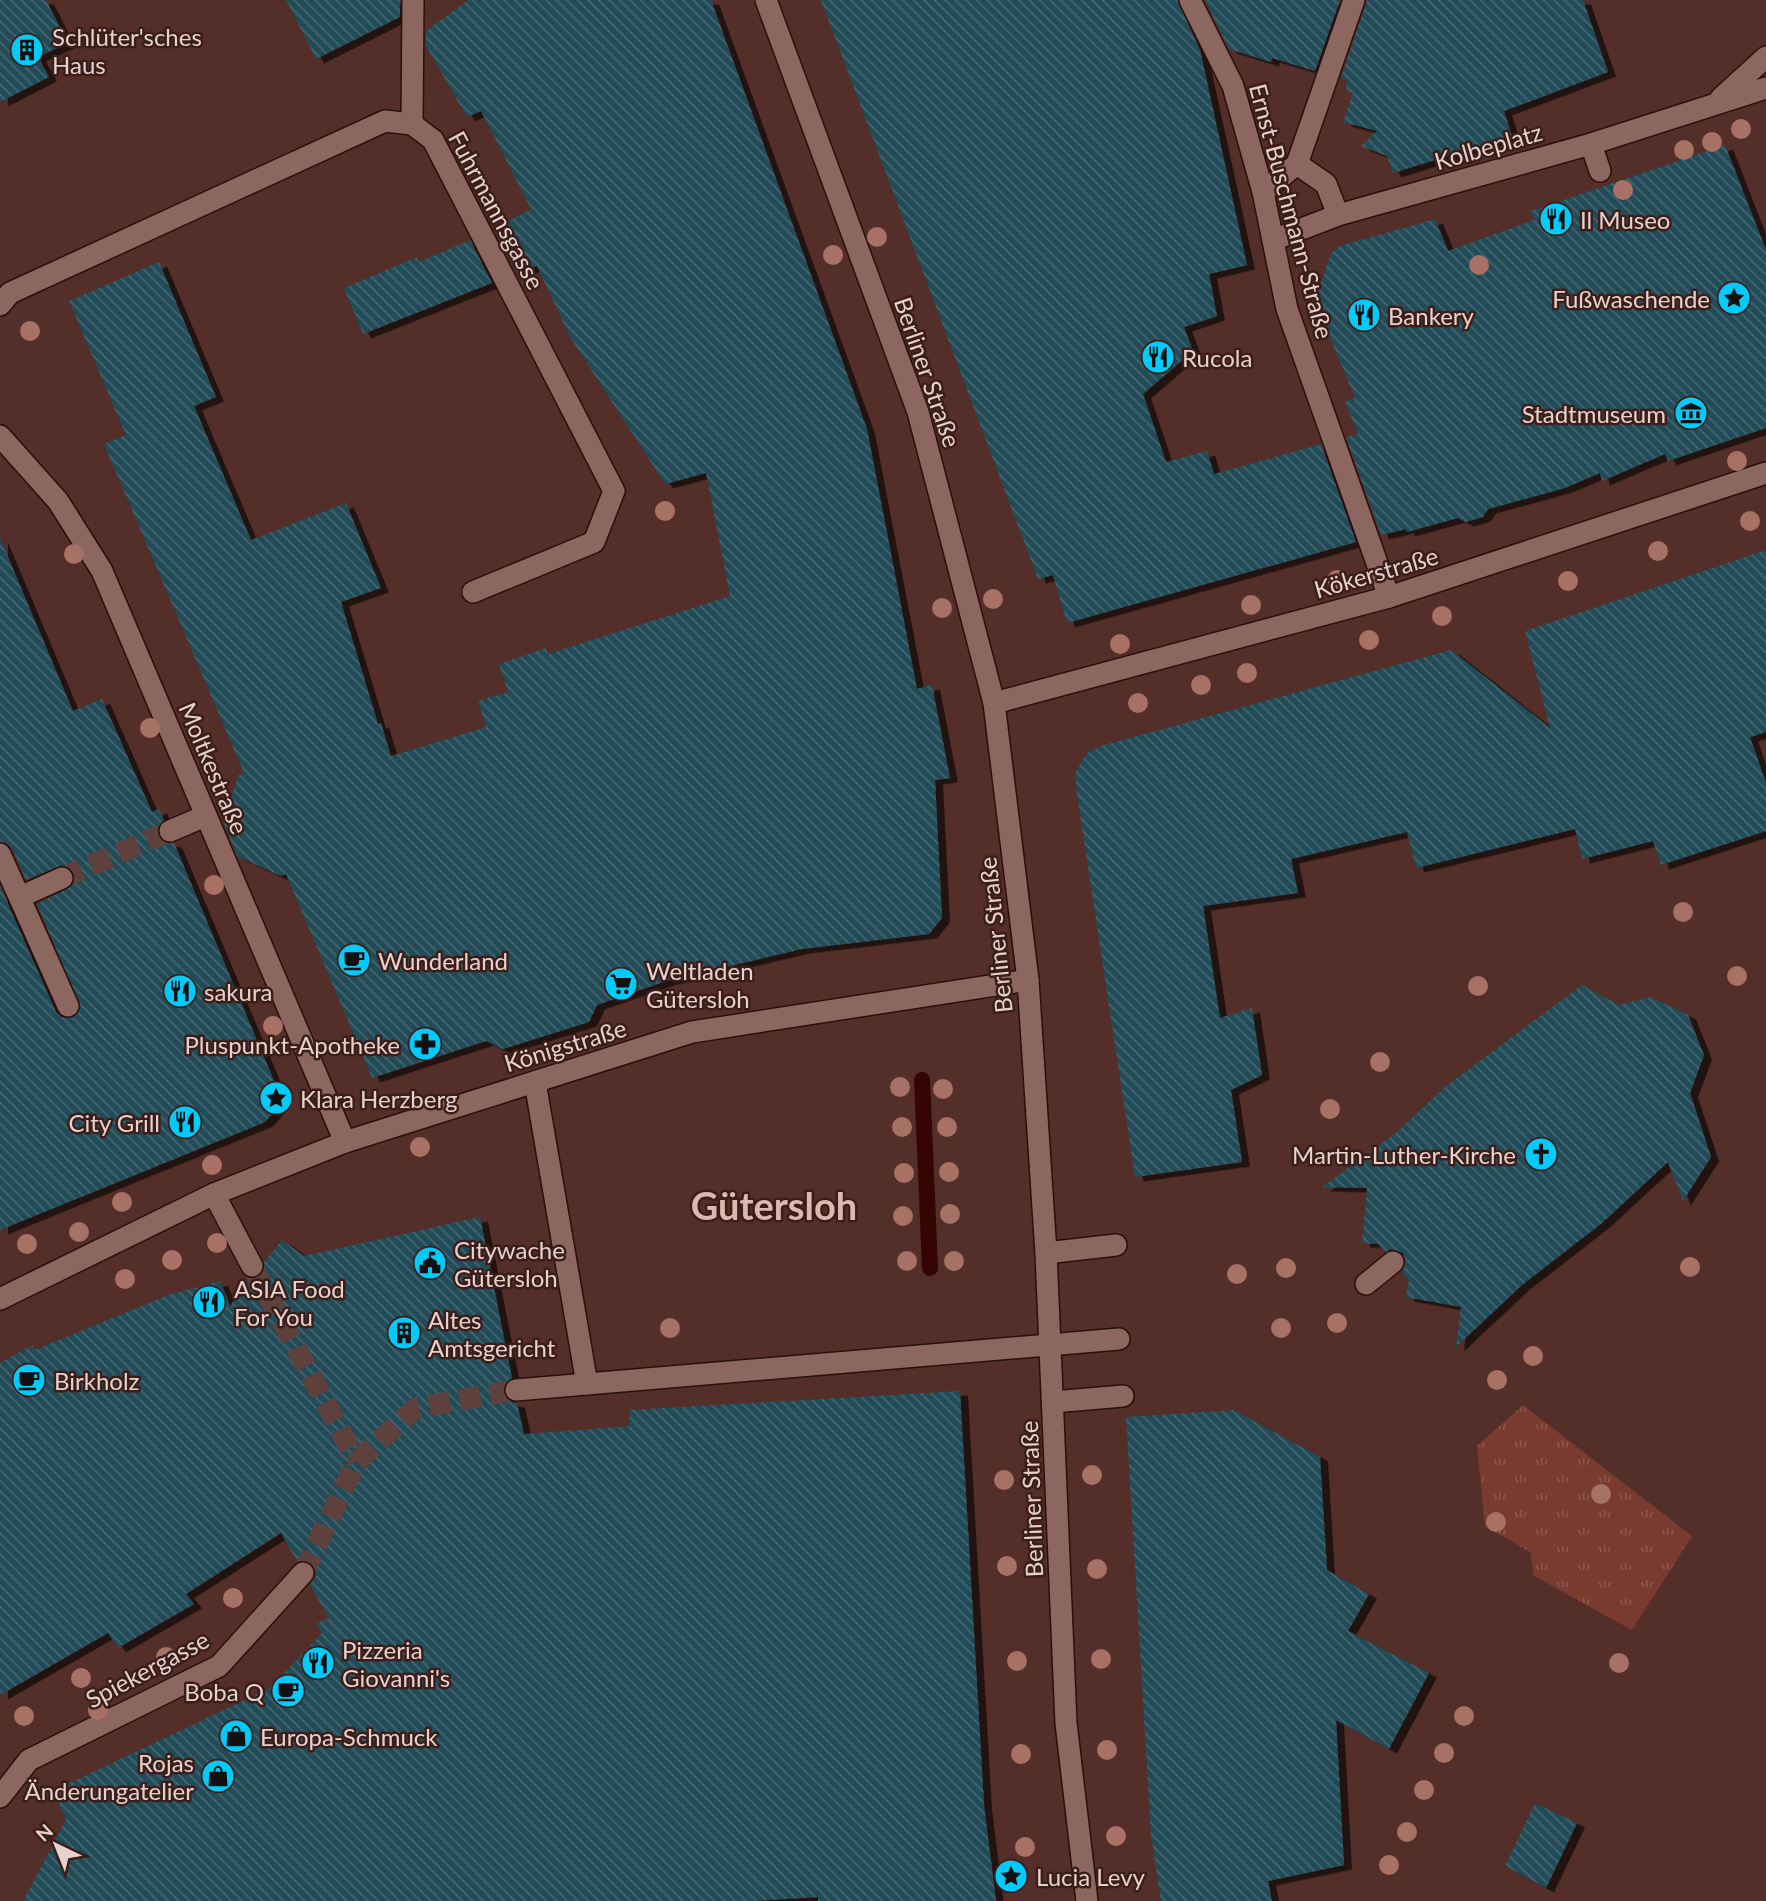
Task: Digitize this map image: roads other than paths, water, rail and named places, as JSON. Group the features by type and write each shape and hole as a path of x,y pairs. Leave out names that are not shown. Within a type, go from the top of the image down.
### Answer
{"street":[{"path":"412,0 412,124"},
{"name":"Berliner Straße","path":"766,0 918,412 994,703 1028,980 1046,1253 1066,1723 1087,1901"},
{"name":"Ernst-Buschmann-Straße","path":"1190,0 1233,86 1263,192 1287,309 1389,597"},
{"path":"1263,192 1297,164 1354,0"},
{"name":"Kolbeplatz","path":"1717,102 1766,57"},
{"name":"Kolbeplatz","path":"1273,240 1338,215 1591,144 1766,88"},
{"name":"Fuhrmannsgasse","path":"0,305 10,293 385,121 412,124 433,140 614,491 594,542 473,592"},
{"path":"1591,144 1600,171"},
{"path":"1297,164 1326,184 1338,215"},
{"name":"Moltkestraße","path":"7,442 58,501 102,571 345,1142"},
{"name":"Kökerstraße","path":"994,703 1389,597 1766,473"},
{"path":"170,831 205,816"},
{"path":"0,854 68,1006"},
{"path":"20,897 62,878"},
{"name":"Königstraße","path":"0,1299 214,1194 345,1142 692,1032 1028,980"},
{"path":"535,1082 587,1384"},
{"path":"214,1194 252,1266"},
{"path":"1046,1253 1116,1245"},
{"path":"1366,1284 1393,1262"},
{"path":"516,1390 1119,1339"},
{"path":"1053,1402 1123,1396"},
{"name":"Spiekergasse","path":"1,1793 29,1760 219,1666 303,1573"}],"waterway":[{"path":"922,1080 930,1268"}],"tunnel":[{"path":"62,878 170,831"},
{"path":"252,1266 357,1461"},
{"path":"303,1573 357,1461 416,1408 516,1390"}],"place":[{"name":"Schlüter'sches Haus","path":"27,50"},
{"name":"Il Museo","path":"1556,219"},
{"name":"Fußwaschende","path":"1734,298"},
{"name":"Bankery","path":"1364,315"},
{"name":"Rucola","path":"1158,357"},
{"name":"Stadtmuseum","path":"1691,413"},
{"name":"Wunderland","path":"354,960"},
{"name":"Weltladen Gütersloh","path":"621,984"},
{"name":"sakura","path":"180,991"},
{"name":"Pluspunkt-Apotheke","path":"425,1044"},
{"name":"Klara Herzberg","path":"276,1098"},
{"name":"City Grill","path":"185,1122"},
{"name":"Martin-Luther-Kirche","path":"1541,1154"},
{"name":"Citywache Gütersloh","path":"430,1263"},
{"name":"ASIA Food For You","path":"209,1302"},
{"name":"Altes Amtsgericht","path":"404,1333"},
{"name":"Birkholz","path":"29,1380"},
{"name":"Pizzeria Giovanni's","path":"318,1663"},
{"name":"Boba Q","path":"288,1691"},
{"name":"Europa-Schmuck","path":"236,1736"},
{"name":"Rojas Änderungatelier","path":"218,1776"},
{"name":"Lucia Levy","path":"1011,1876"}],"district":[{"name":"Gütersloh","path":"774,1205"}]}
